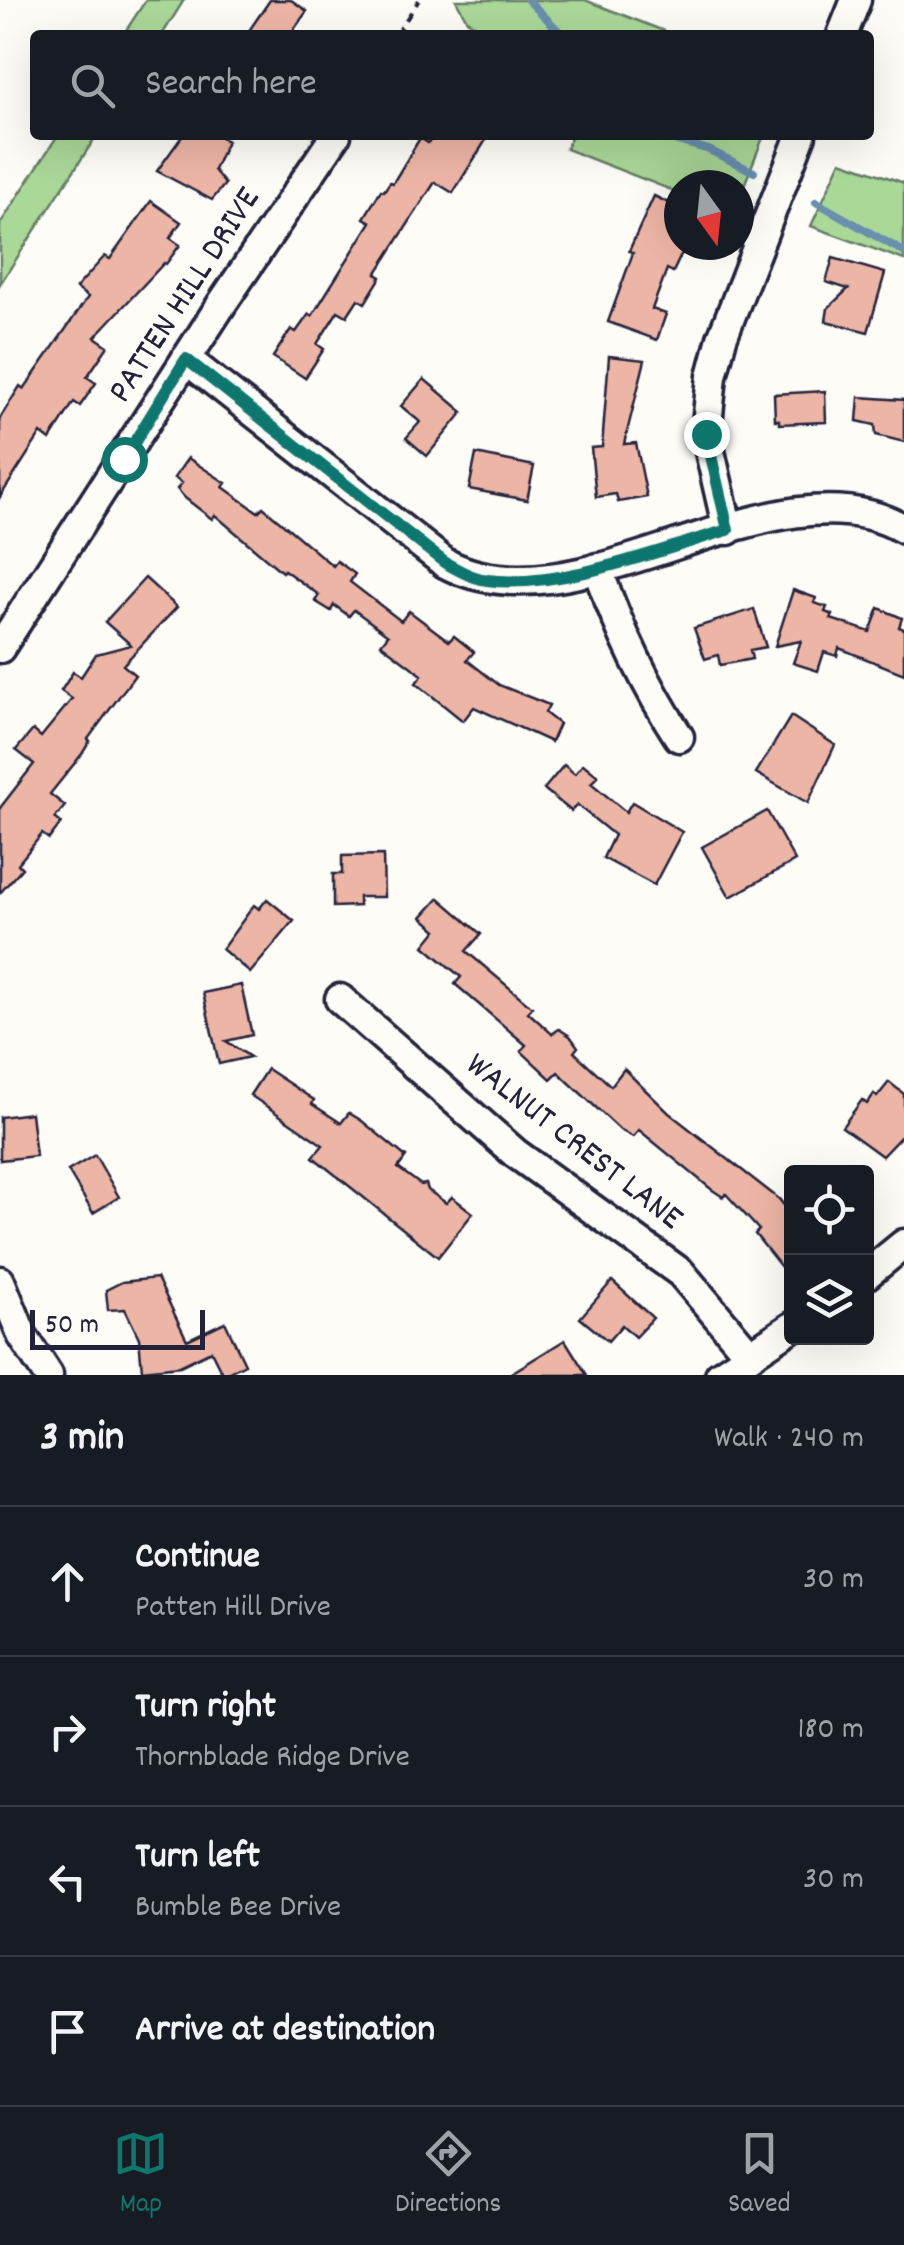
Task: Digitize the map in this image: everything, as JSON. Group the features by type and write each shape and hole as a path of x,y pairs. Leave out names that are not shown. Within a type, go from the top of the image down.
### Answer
{"street":[{"path":"844,30 856,0"},
{"name":"PATTEN HILL DRIVE","path":"0,648 333,140"},
{"path":"728,530 706,434 712,376 722,338 798,140"},
{"path":"186,359 444,562 484,580 517,582 598,568 728,530 819,509 857,512 904,529"},
{"path":"598,568 620,633 679,737"},
{"name":"WALNUT CREST LANE","path":"340,999 515,1153 681,1272 750,1355"},
{"path":"874,1268 904,1244"},
{"path":"0,1281 22,1335 48,1375"},
{"path":"720,1375 784,1332"}],"path":[{"path":"399,30 420,0"}],"green space":[{"path":"146,0 184,0 165,30 126,30"},
{"path":"456,0 585,0 661,30 482,30 467,20"},
{"path":"55,140 94,140 0,284 0,224"},
{"path":"570,140 762,140 750,170 664,170 664,187 566,149"},
{"path":"841,161 904,183 904,260 811,226"}],"building":[{"path":"270,0 291,0 307,11 294,30 249,30"},
{"path":"179,140 227,141 214,170 225,184 212,200 157,171"},
{"path":"419,140 486,140 453,193 435,182 376,274 381,277 365,303 358,299 347,316 338,311 317,344 324,349 305,378 273,357 291,329 296,332 309,314 312,316 371,222 364,218 381,190 393,183"},
{"path":"654,196 664,201 664,260 679,260 673,272 667,269 652,309 666,314 657,340 608,322 633,253 629,251"},
{"path":"151,201 181,222 170,238 180,245 95,337 108,346 87,377 96,383 80,406 74,402 50,440 41,433 0,497 0,418 88,297 76,288 105,256 110,259"},
{"path":"833,258 885,273 868,332 826,321 828,308 848,289 826,282"},
{"path":"609,356 645,360 624,444 636,443 647,497 618,502 616,494 596,497 591,448 602,447"},
{"path":"424,379 463,412 427,456 406,438 420,422 401,406"},
{"path":"825,391 826,422 779,424 775,420 774,394"},
{"path":"859,397 904,400 904,442 876,435 875,425 857,421"},
{"path":"476,454 534,466 527,500 469,489"},
{"path":"188,458 226,483 223,487 258,512 263,507 333,566 337,561 355,574 350,582 401,621 409,611 449,641 454,636 474,652 467,660 499,685 549,705 545,713 559,724 551,742 474,707 463,721 416,683 422,675 381,644 388,635 354,610 349,616 334,605 331,611 315,601 319,595 282,572 215,515 212,519 185,498 177,489 182,483 174,478"},
{"path":"145,578 177,607 123,665 135,675 50,794 65,806 55,818 61,823 49,839 42,834 18,864 22,868 0,893 0,808 34,764 16,750 33,730 41,737 72,699 61,691 73,672 81,677 96,654 131,645 105,622"},
{"path":"793,590 816,598 814,603 827,607 825,612 833,615 831,619 870,632 879,608 902,618 899,627 904,629 904,674 839,648 837,656 824,652 818,671 793,663 801,641 775,646"},
{"path":"754,609 766,647 750,650 752,659 720,665 718,655 705,659 694,628"},
{"path":"791,716 835,745 808,803 756,773"},
{"path":"583,764 598,776 591,783 626,812 632,802 682,832 654,885 603,858 614,835 577,805 571,811 544,789 564,765 575,774"},
{"path":"767,811 795,861 730,897 702,847"},
{"path":"383,855 384,897 359,897 359,906 333,907 333,874 342,874 342,856"},
{"path":"439,898 481,934 466,951 532,1007 528,1012 552,1034 559,1029 570,1036 578,1047 574,1052 611,1086 624,1069 669,1113 779,1199 784,1206 784,1265 781,1267 755,1234 759,1230 726,1194 723,1197 711,1189 639,1130 633,1137 620,1130 558,1072 551,1079 521,1051 526,1045 455,984 461,977 424,946 437,930 422,917"},
{"path":"267,899 294,921 250,973 222,949 254,905 259,909"},
{"path":"241,985 252,1035 226,1041 250,1057 219,1064 203,993"},
{"path":"267,1069 341,1123 349,1113 362,1121 406,1157 398,1168 421,1185 426,1184 446,1203 452,1197 473,1213 438,1257 313,1157 323,1145 250,1095"},
{"path":"889,1082 904,1094 904,1133 882,1156 842,1127 862,1100 867,1104"},
{"path":"31,1113 36,1156 0,1160 0,1117"},
{"path":"95,1155 119,1197 93,1213 68,1171"},
{"path":"157,1278 187,1340 225,1322 245,1364 223,1375 211,1351 180,1366 142,1370 139,1338 125,1309 108,1310 106,1290 122,1282"},
{"path":"612,1281 653,1318 635,1337 622,1325 608,1341 580,1318"},
{"path":"565,1340 587,1375 508,1375"}],"waterway":[{"path":"528,0 558,30"},
{"path":"674,140 709,150 750,170"},
{"path":"816,202 904,252"}],"route":[{"path":"124,459 186,359 444,562 484,580 517,582 598,568 728,530 706,434"}]}
